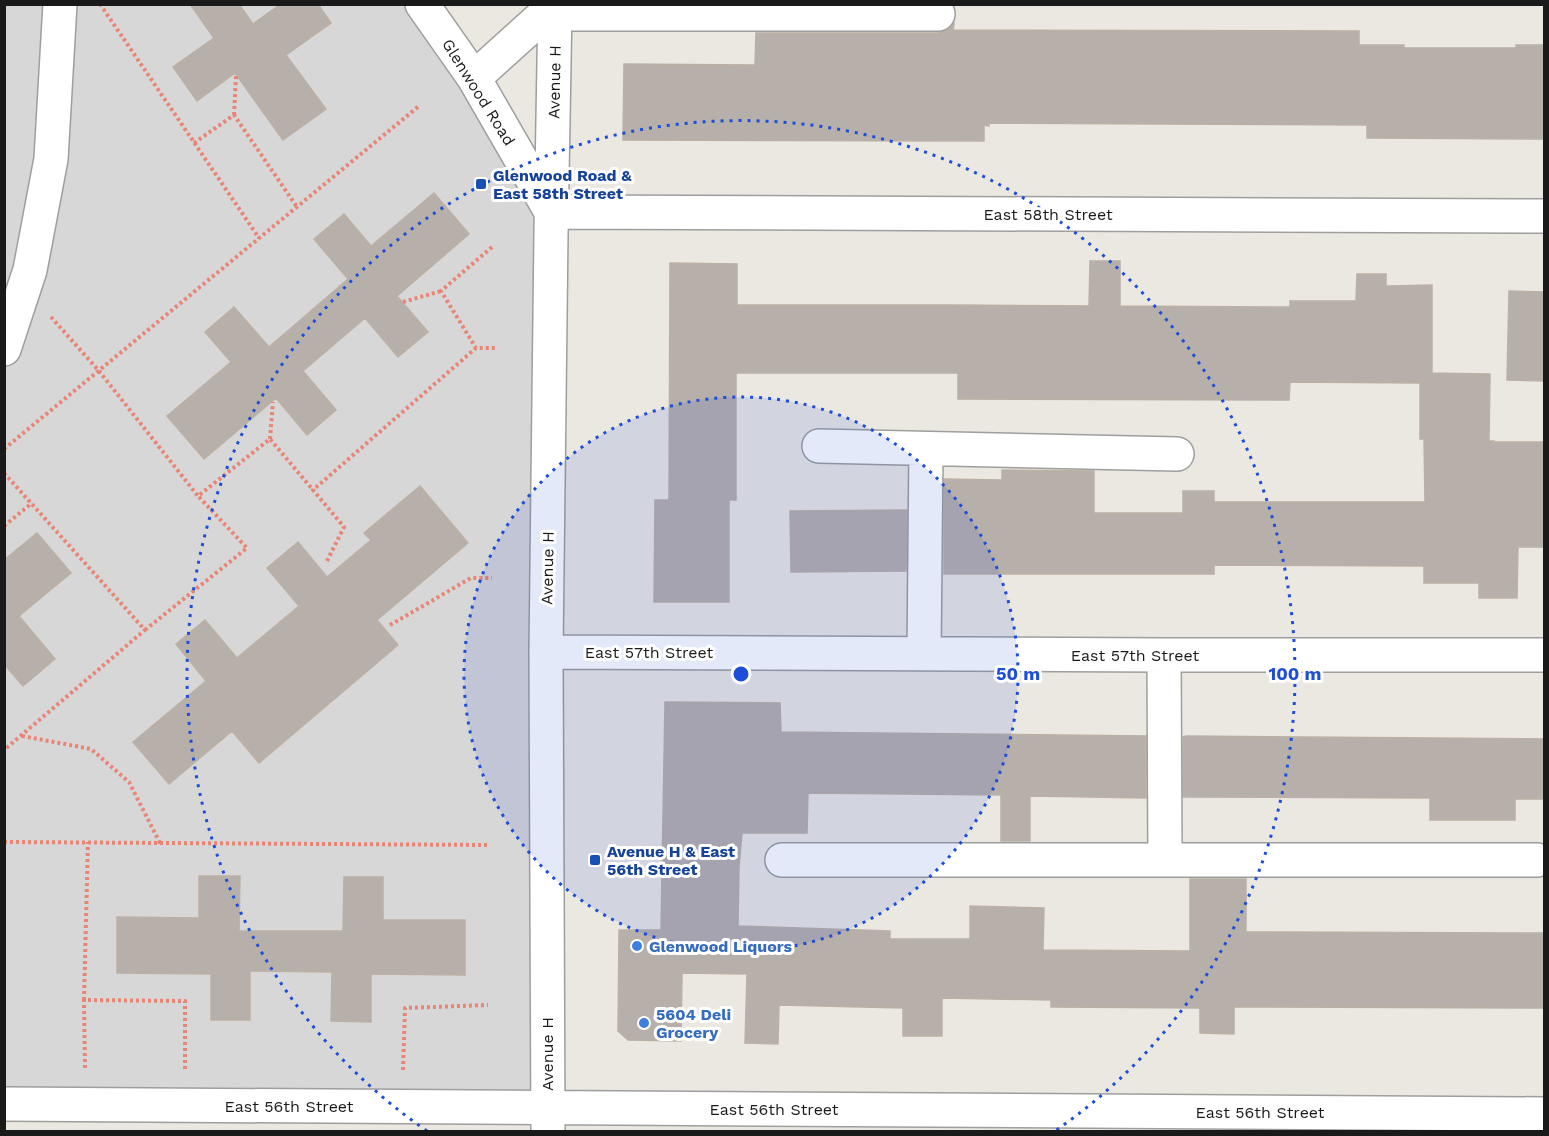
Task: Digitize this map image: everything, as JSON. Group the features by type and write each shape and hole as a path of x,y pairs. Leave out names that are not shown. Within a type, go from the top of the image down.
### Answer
{"street":[{"path":"4,349 30,270 51,159 60,4"},
{"name":"Glenwood Road","path":"422,4 474,78 551,212"},
{"path":"474,78 555,8 938,14"},
{"name":"Avenue H","path":"548,1120 546,652 555,8"},
{"name":"East 58th Street","path":"551,212 1545,216"},
{"path":"819,446 1177,454"},
{"path":"924,654 926,449"},
{"name":"East 57th Street","path":"546,652 1545,656"},
{"path":"1164,656 1165,860"},
{"path":"782,860 1537,860"},
{"name":"East 56th Street","path":"4,1104 403,1107 548,1120 1545,1114"}],"path":[{"path":"100,4 259,238"},
{"path":"236,76 234,115 297,207"},
{"path":"4,449 419,106"},
{"path":"194,143 234,115"},
{"path":"403,302 441,291 492,247"},
{"path":"4,750 145,630 247,548 198,496 99,371 24,287"},
{"path":"441,291 476,348"},
{"path":"313,490 476,348 495,348"},
{"path":"273,402 270,439 344,527 327,561"},
{"path":"198,496 270,439"},
{"path":"4,472 145,630"},
{"path":"4,526 32,503"},
{"path":"390,624 471,578 492,578"},
{"path":"22,736 91,749 129,782 160,843"},
{"path":"4,842 489,846"},
{"path":"85,1105 84,1000 88,842"},
{"path":"84,1000 185,1001 185,1106"},
{"path":"403,1107 405,1008 488,1005"}],"shaded area":[{"path":"5,5 422,5 551,212 548,1108 5,1104"}],"building":[{"path":"190,4 239,4 253,24 281,4 318,4 331,23 286,55 326,109 283,140 235,73 197,101 173,67 214,38"},
{"path":"954,24 953,30 1359,31 1359,45 1404,45 1404,48 1516,48 1516,45 1545,45 1545,139 1367,138 1367,125 989,123 989,126 984,125 984,141 623,140 624,64 755,65 756,33 938,33"},
{"path":"434,193 469,234 397,296 428,332 398,357 365,318 303,371 336,410 307,435 276,398 204,459 167,416 231,362 205,332 234,307 269,347 348,279 314,239 344,214 371,246"},
{"path":"1090,261 1120,261 1120,306 1290,307 1290,301 1356,301 1357,274 1386,274 1386,286 1432,285 1432,373 1490,374 1489,441 1545,442 1545,547 1518,547 1517,598 1479,598 1479,583 1424,583 1424,566 1214,565 1214,574 944,574 944,479 1002,480 1002,470 1094,471 1094,513 1183,513 1183,491 1214,491 1214,502 1425,502 1424,439 1420,439 1420,383 1290,382 1289,400 958,399 958,373 736,373 736,500 729,500 729,602 654,602 655,500 669,500 670,263 737,264 737,305 1089,306"},
{"path":"1509,291 1545,292 1545,381 1507,380"},
{"path":"420,486 468,543 377,620 398,645 259,763 232,731 169,784 133,742 206,681 176,644 205,620 237,658 299,606 267,568 298,542 327,577 371,540 364,533"},
{"path":"907,510 906,571 791,572 790,511"},
{"path":"37,533 71,573 19,616 55,659 23,686 4,664 4,560"},
{"path":"665,702 780,703 781,732 1146,736 1146,798 1030,796 1030,841 1001,841 1001,795 808,793 807,833 742,833 738,926 890,931 890,939 970,939 970,906 1044,908 1043,950 1190,951 1190,879 1246,879 1246,932 1545,933 1545,1008 1234,1007 1234,1034 1200,1033 1200,1008 1051,1007 1051,1000 942,998 942,1036 903,1036 903,1008 779,1005 778,1044 745,1043 747,974 682,973 681,1041 628,1040 618,1031 619,930 661,930"},
{"path":"1183,737 1545,739 1545,799 1515,799 1515,820 1430,820 1430,798 1183,797"},
{"path":"199,876 240,876 239,931 343,931 344,877 383,877 383,920 465,920 465,975 371,974 371,1022 331,1021 332,972 250,971 250,1020 211,1020 211,974 117,973 117,917 199,918"}],"place":[{"name":"Glenwood Road & East 58th Street","path":"481,184"},
{"name":"Avenue H & East 56th Street","path":"595,860"},
{"name":"Glenwood Liquors","path":"637,946"},
{"name":"5604 Deli Grocery","path":"644,1023"}]}
